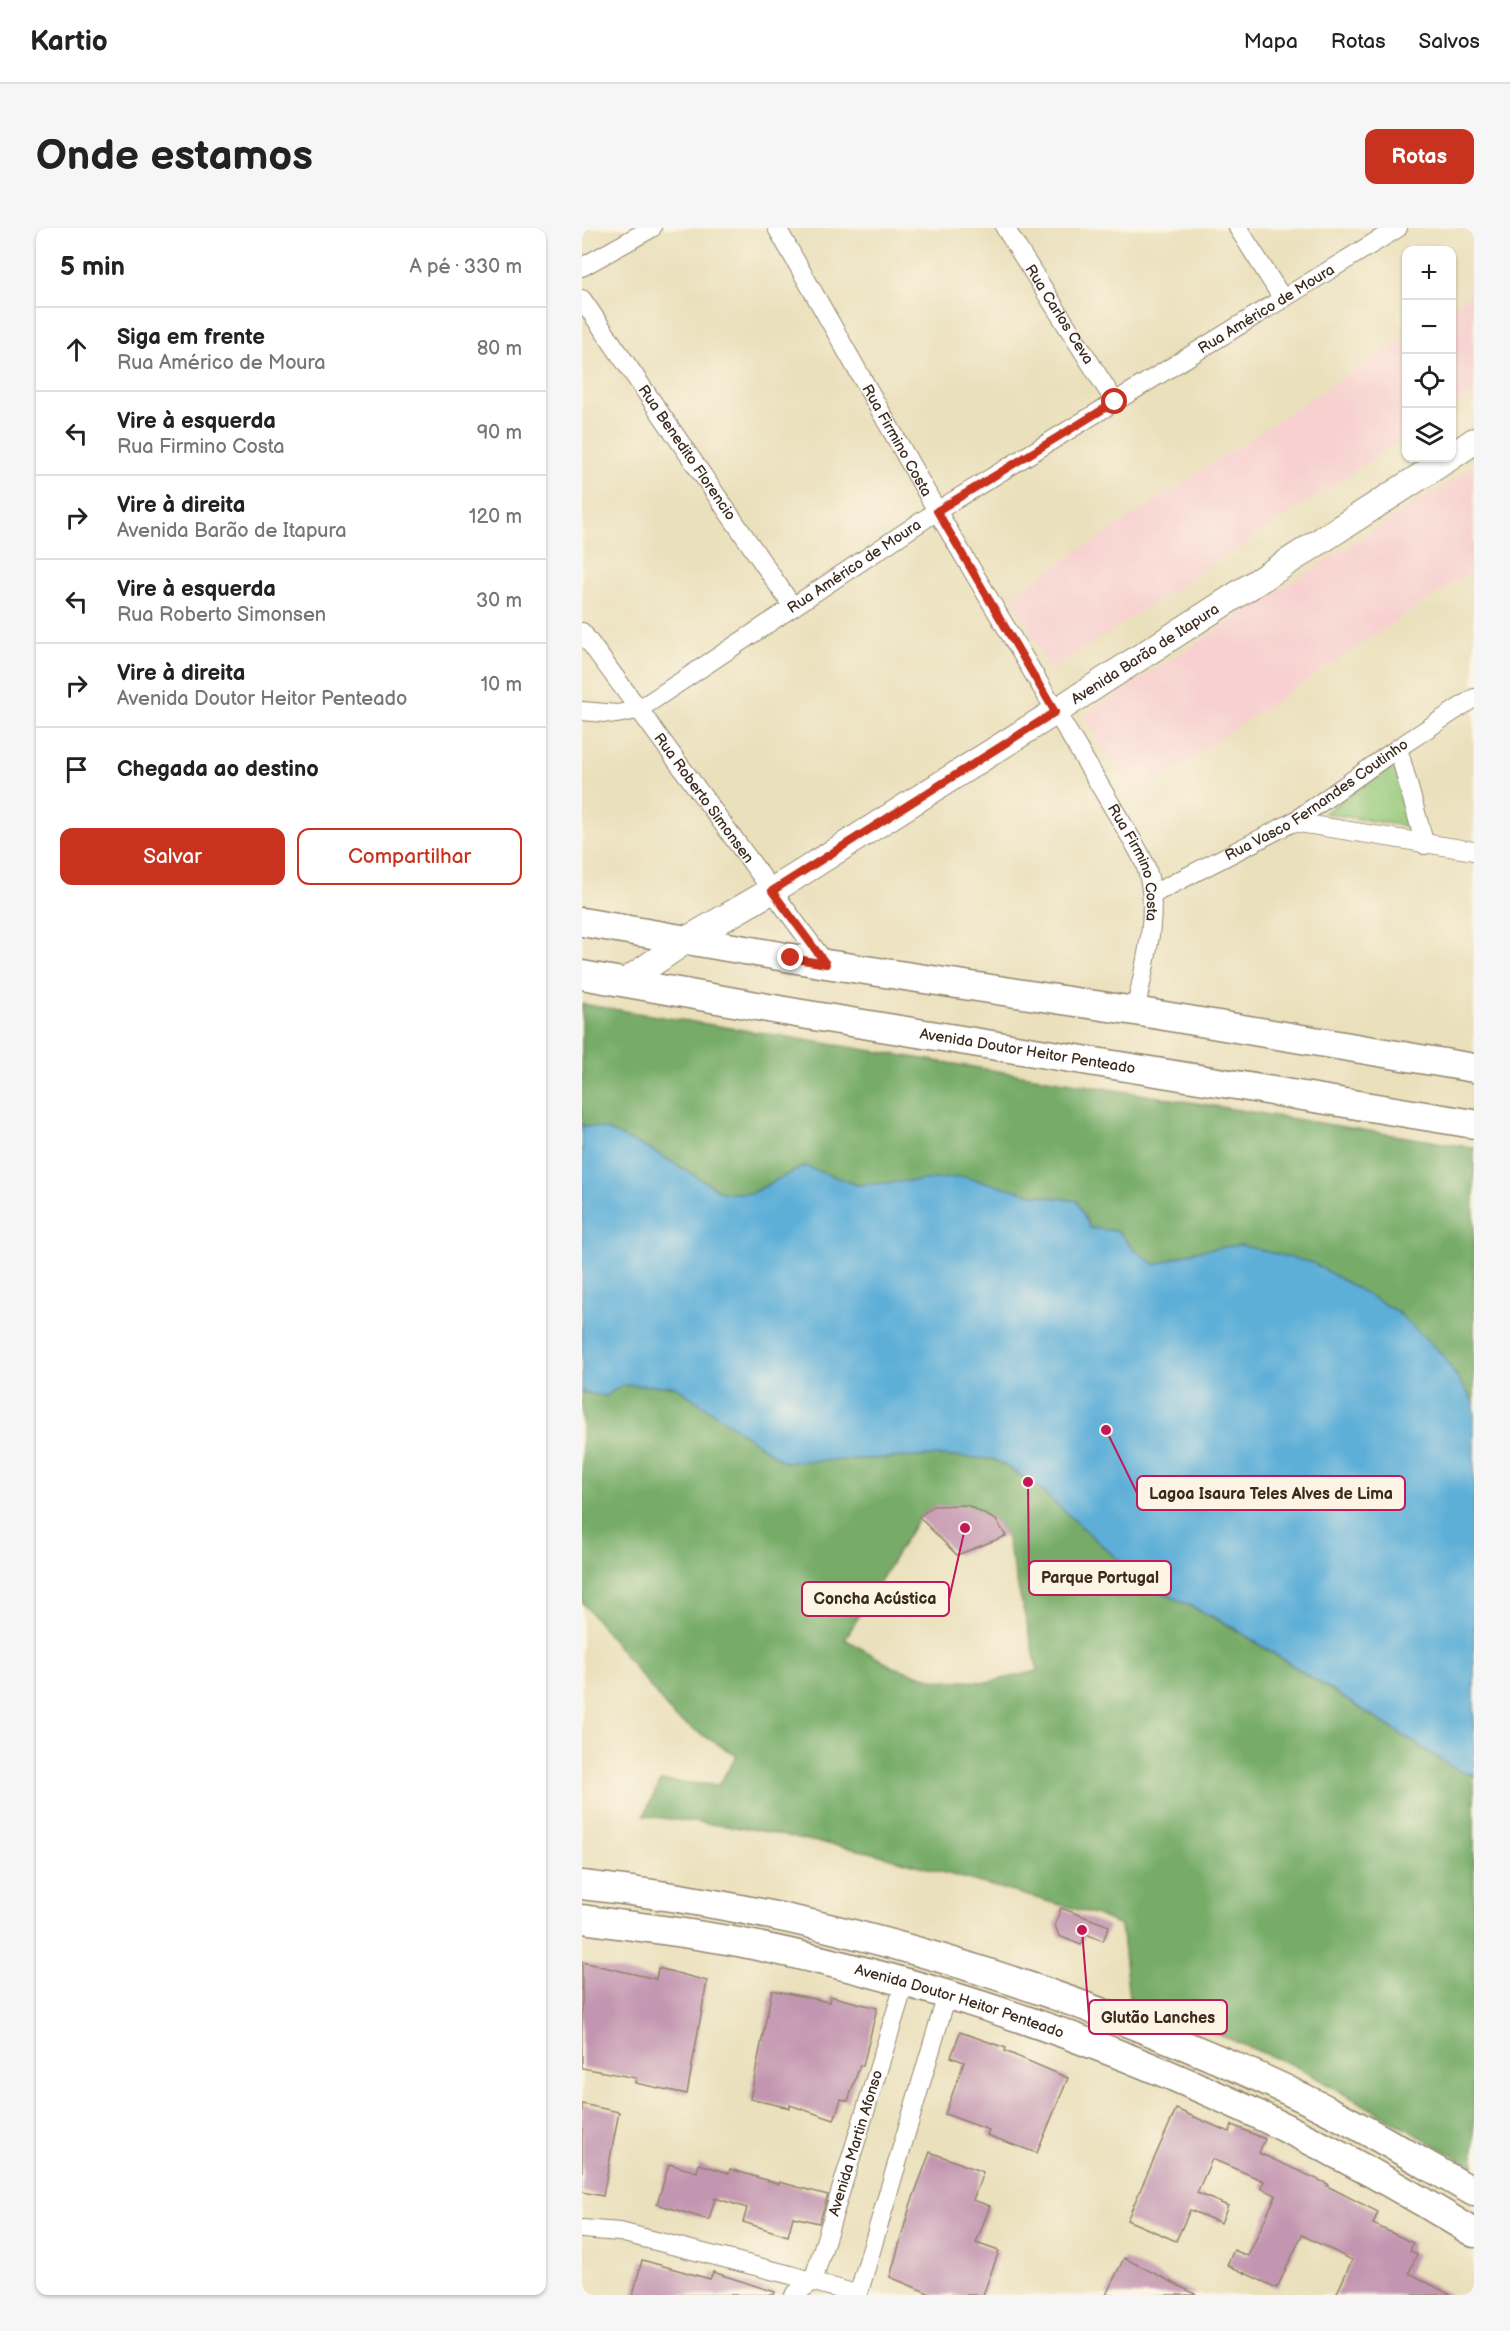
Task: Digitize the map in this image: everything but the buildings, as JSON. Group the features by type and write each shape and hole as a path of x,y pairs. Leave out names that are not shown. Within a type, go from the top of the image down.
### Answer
{"main road":[{"path":"1456,434 1474,422"},
{"name":"Avenida Barão de Itapura","path":"1456,453 1474,441"},
{"name":"Avenida Barão de Itapura","path":"1051,705 1414,462"},
{"name":"Avenida Barão de Itapura","path":"625,982 767,884 1442,462"},
{"name":"Avenida Barão de Itapura","path":"621,928 666,929 687,922 767,884"},
{"path":"582,922 826,964 1135,1011 1474,1068"},
{"name":"Avenida Doutor Heitor Penteado","path":"582,975 796,1013 1474,1124"},
{"path":"582,1885 630,1890 799,1920 893,1944 1034,1986 1191,2047 1267,2081 1340,2116 1474,2192"},
{"name":"Avenida Doutor Heitor Penteado","path":"582,1919 748,1944 905,1983 1066,2033 1215,2096 1326,2148 1474,2233"}],"street":[{"path":"582,267 652,228"},
{"name":"Rua Firmino Costa","path":"777,228 937,511 1147,868 1153,894 1147,950 1135,1011"},
{"name":"Rua Carlos Ceva","path":"1005,228 1115,402"},
{"path":"1239,228 1283,299"},
{"name":"Rua Américo de Moura","path":"582,711 617,714 639,710 937,511 1398,228"},
{"name":"Rua Benedito Florencio","path":"582,299 793,607"},
{"name":"Rua Roberto Simonsen","path":"582,632 826,964"},
{"name":"Rua Vasco Fernandes Coutinho","path":"1153,894 1293,822 1474,698"},
{"path":"1398,748 1425,845"},
{"path":"1293,822 1425,845 1474,851"},
{"name":"Avenida Martin Afonso","path":"813,2281 905,1983"},
{"path":"582,2229 620,2232 813,2281 859,2295 947,1995"},
{"path":"795,2295 813,2281"}],"shaded area":[{"path":"1474,292 1474,393 1456,404 1456,354 1456,303"},
{"path":"1402,339 1402,440 1050,671 1012,595"},
{"path":"1474,466 1474,569 1134,796 1083,715"}],"green space":[{"path":"1395,765 1417,828 1324,813"},
{"path":"582,1004 1474,1148 1474,1403 1442,1354 1195,1251 1156,1265 1133,1249 1118,1231 1090,1228 1077,1201 1032,1194 891,1184 857,1185 804,1166 752,1193 724,1193 653,1151 605,1129 582,1125"},
{"path":"623,1385 675,1386 784,1462 940,1456 993,1459 1033,1483 1144,1583 1228,1625 1457,1770 1474,1775 1474,2167 1295,2066 1129,1998 1121,1926 1097,1915 869,1852 750,1829 644,1816 660,1781 718,1785 737,1756 675,1718 582,1602 582,1392 605,1396","holes":["933,1506 967,1506 996,1520 1006,1536 1038,1671 988,1682 937,1680 893,1667 845,1639 919,1517"]}],"water":[{"path":"582,1125 605,1129 653,1151 724,1193 752,1193 804,1166 857,1185 964,1177 1032,1194 1077,1201 1090,1228 1118,1231 1133,1249 1156,1265 1195,1251 1240,1245 1313,1263 1396,1311 1442,1354 1474,1403 1474,1775 1457,1770 1229,1625 1144,1583 1033,1483 994,1459 940,1456 784,1462 675,1386 623,1385 605,1396 582,1392"}],"place":[{"name":"Lagoa Isaura Teles Alves de Lima","path":"1106,1430"},
{"name":"Parque Portugal","path":"1028,1482"},
{"name":"Concha Acústica","path":"965,1528"},
{"name":"Glutão Lanches","path":"1082,1930"}],"route":[{"path":"791,958 826,964 772,891 1055,712 937,511 1115,402"}]}
